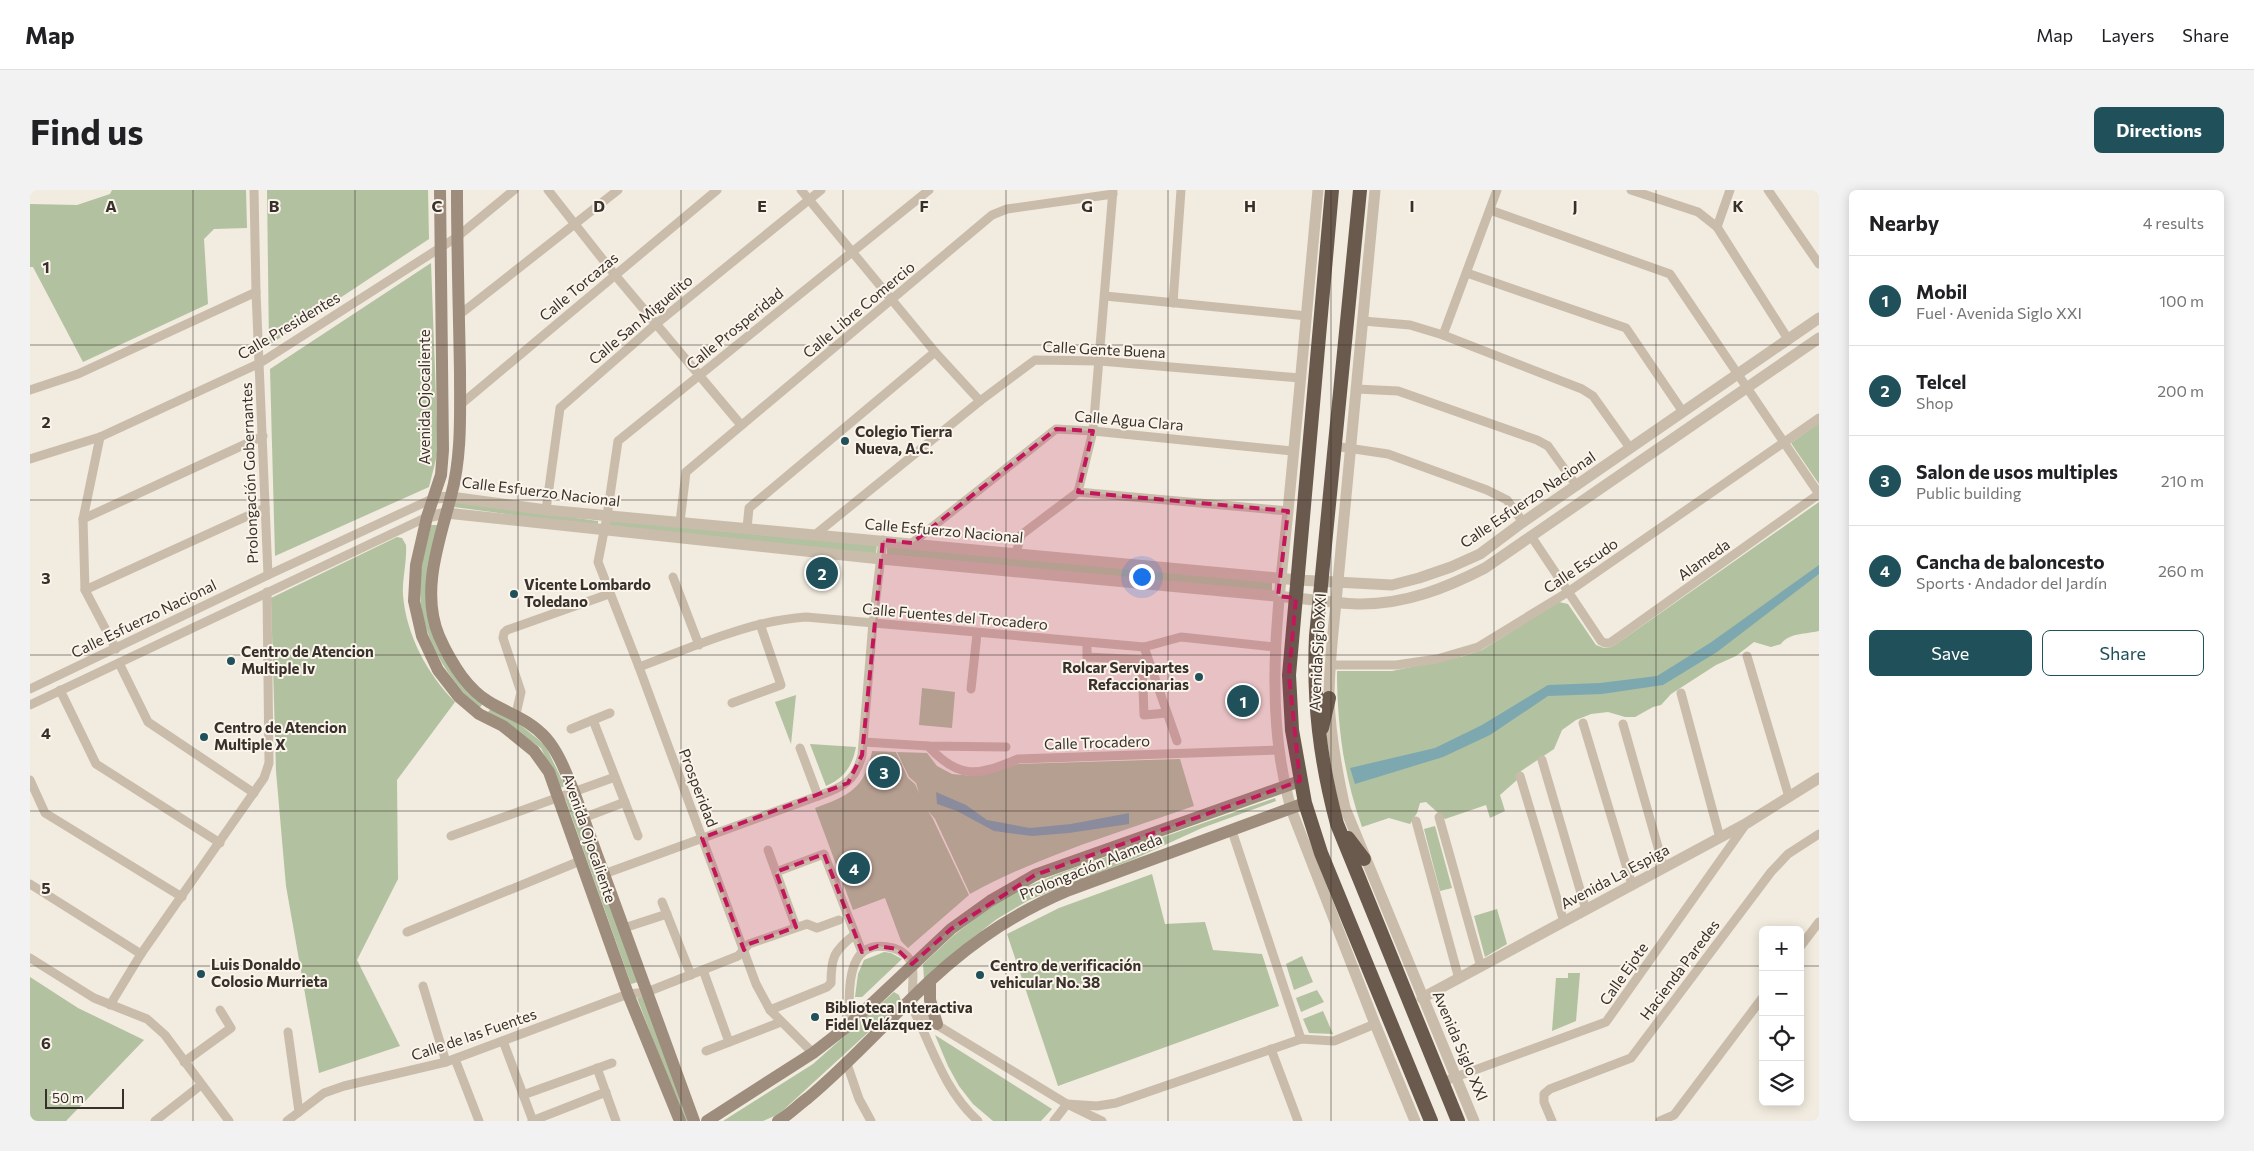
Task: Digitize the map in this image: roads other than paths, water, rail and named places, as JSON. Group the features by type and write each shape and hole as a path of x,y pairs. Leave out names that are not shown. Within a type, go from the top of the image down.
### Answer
{"highway":[{"name":"Avenida Siglo XXI","path":"1332,190 1289,675 1292,730 1305,804 1325,862 1431,1121"},
{"name":"Avenida Siglo XXI","path":"1360,190 1334,446 1314,676 1319,741 1325,780 1337,824 1449,1079 1458,1121"},
{"path":"1319,741 1329,698"},
{"path":"1337,824 1364,858"}],"main road":[{"name":"Avenida Ojocaliente","path":"440,190 443,450 441,475 427,518 416,565 414,601 422,636 438,670 459,696 479,714 503,726 534,751 549,772 628,994 680,1121"},
{"name":"Avenida Ojocaliente","path":"457,190 460,406 457,472 432,568 433,608 439,635 453,662 471,687 489,702 516,714 546,738 557,754 574,792 694,1121"},
{"name":"Prolongación Alameda","path":"707,1121 813,1053 849,1025 951,929 990,901 1035,875 1300,781"},
{"name":"Prolongación Alameda","path":"781,1120 847,1064 912,1005 930,982 985,935 1034,905 1069,890 1305,804"},
{"path":"930,982 930,1000 937,1024"}],"street":[{"name":"Prolongación Gobernantes","path":"254,190 256,292 268,575"},
{"name":"Calle Presidentes","path":"30,459 100,437 260,363 457,237 514,190"},
{"path":"548,190 615,275 741,425"},
{"path":"459,315 618,190"},
{"name":"Calle Torcazas","path":"460,406 717,190"},
{"path":"801,190 935,352 980,401"},
{"name":"Calle San Miguelito","path":"546,510 560,408 656,324 822,190"},
{"name":"Calle Prosperidad","path":"607,516 618,442 851,251 929,190"},
{"path":"1173,303 1181,190"},
{"path":"1318,190 1307,316 1292,451 1288,511 1279,578 1274,647 1274,701 1278,750 1284,787 1291,808 1415,1121"},
{"name":"Avenida Siglo XXI","path":"1376,190 1330,665 1329,698 1336,771 1345,808 1422,998 1449,1079 1474,1121"},
{"path":"1443,335 1497,190"},
{"path":"1631,190 1698,212 1716,227 1788,339"},
{"path":"1716,227 1730,190"},
{"path":"1768,190 1819,264"},
{"path":"1016,553 1021,535 1078,492 1093,431 1113,192"},
{"name":"Calle Libre Comercio","path":"680,522 686,472 992,216 1007,209 1113,192"},
{"name":"Alameda","path":"1490,210 1670,274 1819,494 1610,643 1601,641 1531,536"},
{"path":"1467,273 1626,328 1683,412"},
{"path":"30,390 78,374 256,292"},
{"path":"1105,296 1307,316"},
{"name":"Calle Esfuerzo Nacional","path":"30,689 434,498 451,497 607,516 883,540 1298,580 1392,585 1427,576 1480,554 1576,485 1819,318"},
{"path":"1363,321 1410,325 1443,335 1582,389 1593,396 1630,448"},
{"name":"Calle Esfuerzo Nacional","path":"30,705 427,518 446,513 881,559 1336,602 1361,604 1394,601 1423,595 1453,584 1485,568 1819,338"},
{"path":"747,528 749,508 935,352"},
{"name":"Calle Gente Buena","path":"816,534 980,401 1035,360 1100,361 1300,378"},
{"path":"1356,389 1398,391 1537,440 1548,446 1576,485"},
{"name":"Calle Escudo","path":"1330,665 1396,665 1437,659 1478,647 1568,592 1819,418"},
{"name":"Calle Agua Clara","path":"912,543 1056,429 1292,451"},
{"path":"83,519 263,436"},
{"path":"100,437 83,519 85,590 116,650"},
{"path":"1334,446 1388,454 1487,490 1507,500 1523,522"},
{"path":"1078,492 1288,511"},
{"path":"85,590 265,508"},
{"name":"Prosperidad","path":"607,516 598,562 639,667 756,984 770,1010 813,1053"},
{"path":"604,874 818,796 848,783 858,769 864,742 873,622 883,540"},
{"path":"673,577 699,645"},
{"path":"110,1005 141,954 264,778 269,763 267,592"},
{"path":"516,714 521,692 503,638 504,632 609,594"},
{"name":"Calle Fuentes del Trocadero","path":"639,667 760,624 782,618 806,617 873,622 977,634 1144,647 1181,637 1274,647"},
{"path":"732,703 781,686 760,624"},
{"path":"971,689 977,634"},
{"path":"1087,643 1087,657 1145,660"},
{"path":"1144,647 1144,714 1167,713"},
{"path":"1747,656 1789,797"},
{"path":"1145,660 1177,741"},
{"path":"119,663 148,722 254,793"},
{"path":"60,690 96,764 220,843"},
{"path":"1682,693 1720,838"},
{"path":"571,729 610,713"},
{"path":"593,720 638,836"},
{"path":"1583,723 1632,885"},
{"path":"1623,724 1664,868"},
{"path":"864,742 928,746 1006,747"},
{"name":"Calle Trocadero","path":"928,746 942,762 959,771 976,772 1018,759 1278,750"},
{"path":"800,748 818,796"},
{"path":"1542,760 1586,910"},
{"path":"1520,776 1564,922"},
{"path":"452,836 557,796 615,777"},
{"name":"Avenida La Espiga","path":"1422,998 1720,838 1819,778"},
{"path":"30,780 46,813 182,897"},
{"path":"583,818 625,802"},
{"path":"1439,817 1481,966"},
{"path":"1416,821 1459,979"},
{"name":"Calle Ejote","path":"1449,1079 1606,1022 1747,823"},
{"path":"1232,831 1301,1039"},
{"name":"Hacienda Paredes","path":"1552,1121 1544,1102 1544,1094 1550,1089 1631,1058 1771,872 1788,854 1819,834"},
{"path":"768,850 796,927"},
{"path":"776,872 824,854 862,952"},
{"path":"407,932 580,861"},
{"path":"30,884 141,954"},
{"path":"662,902 692,975"},
{"path":"624,928 667,914"},
{"name":"Calle de las Fuentes","path":"287,1121 324,1093 344,1086 455,1059 628,994 647,992 692,975 738,956 749,944 807,924 817,928 839,920"},
{"path":"1804,942 1819,922"},
{"path":"770,1010 827,987 830,983 831,965 834,955 840,946 854,935"},
{"path":"849,1025 850,976 855,962 862,952 878,946 897,949 905,954 912,964 912,1005 948,1085 956,1098 978,1121"},
{"path":"30,958 94,998 147,1019 165,1035 229,1121"},
{"path":"703,970 729,1042"},
{"path":"423,986 446,1062"},
{"path":"1660,1121 1674,1116 1759,1002"},
{"path":"912,1005 937,1024 1067,1104 1102,1121"},
{"path":"184,1062 231,1028 220,1010"},
{"path":"706,1051 781,1022"},
{"path":"1067,1104 1096,1106 1116,1103 1301,1039 1334,1041 1375,1024"},
{"path":"288,1032 298,1112"},
{"path":"502,1041 532,1121 606,1092"},
{"path":"1271,1049 1298,1121"},
{"path":"455,1059 479,1121"},
{"path":"523,1094 612,1062"},
{"path":"847,1064 859,1099 871,1121"},
{"path":"597,1068 616,1121"},
{"path":"155,1121 201,1085"},
{"path":"1054,1121 1067,1104"}],"water":[{"path":"1819,565 1819,574 1717,652 1663,685 1602,694 1548,696 1490,735 1443,757 1355,784 1350,768 1435,748 1482,725 1548,685 1600,683 1657,676 1710,643"},
{"path":"936,792 966,805 987,820 1030,828 1071,824 1129,813 1129,824 1069,833 1032,836 994,831 957,811 937,804"}],"place":[{"name":"Colegio Tierra Nueva, A.C.","path":"845,441"},
{"name":"Telcel","path":"822,573"},
{"name":"Vicente Lombardo Toledano","path":"514,594"},
{"name":"Centro de Atencion Multiple Iv","path":"231,661"},
{"name":"Rolcar Servipartes Refaccionarias","path":"1199,677"},
{"name":"Mobil","path":"1243,701"},
{"name":"Centro de Atencion Multiple X","path":"204,737"},
{"name":"Salon de usos multiples","path":"884,772"},
{"name":"Cancha de baloncesto","path":"854,868"},
{"name":"Luis Donaldo Colosio Murrieta","path":"201,974"},
{"name":"Centro de verificación vehicular No. 38","path":"980,975"},
{"name":"Biblioteca Interactiva Fidel Velázquez","path":"815,1017"}]}
